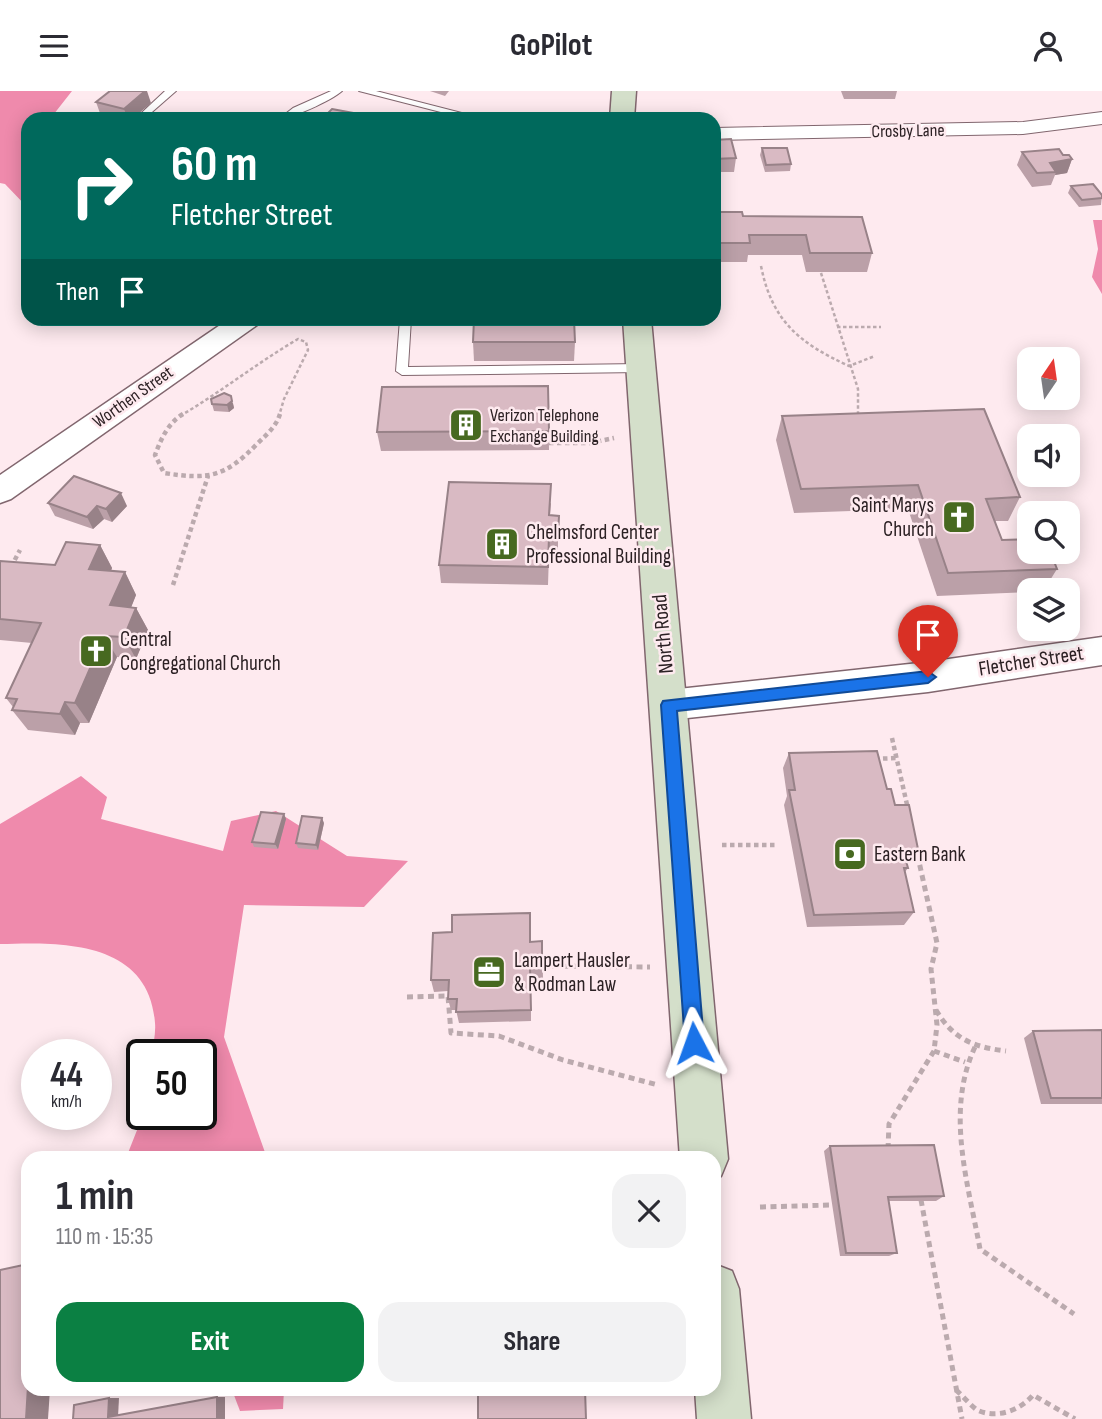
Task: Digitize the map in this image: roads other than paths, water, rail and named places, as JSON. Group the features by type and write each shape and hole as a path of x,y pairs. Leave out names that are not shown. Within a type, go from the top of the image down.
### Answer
{"main road":[{"path":"622,112 624,91"},
{"name":"North Road","path":"638,326 703,1151"},
{"path":"721,1380 724,1419"}],"street":[{"name":"Crosby Lane","path":"721,134 1023,128 1102,118"},
{"name":"Worthen Street","path":"7,483 237,326"},
{"name":"Fletcher Street","path":"669,705 928,677 1102,651"}],"lane":[{"path":"146,112 171,91"},
{"path":"289,112 327,100 337,91"},
{"path":"364,91 451,112"},
{"path":"405,326 402,370 641,368"}],"place":[{"name":"Verizon Telephone Exchange Building","path":"466,425"},
{"name":"Saint Marys Church","path":"959,517"},
{"name":"Chelmsford Center Professional Building","path":"502,544"},
{"name":"Central Congregational Church","path":"96,651"},
{"name":"Eastern Bank","path":"850,854"},
{"name":"Lampert Hausler & Rodman Law","path":"489,972"}]}
